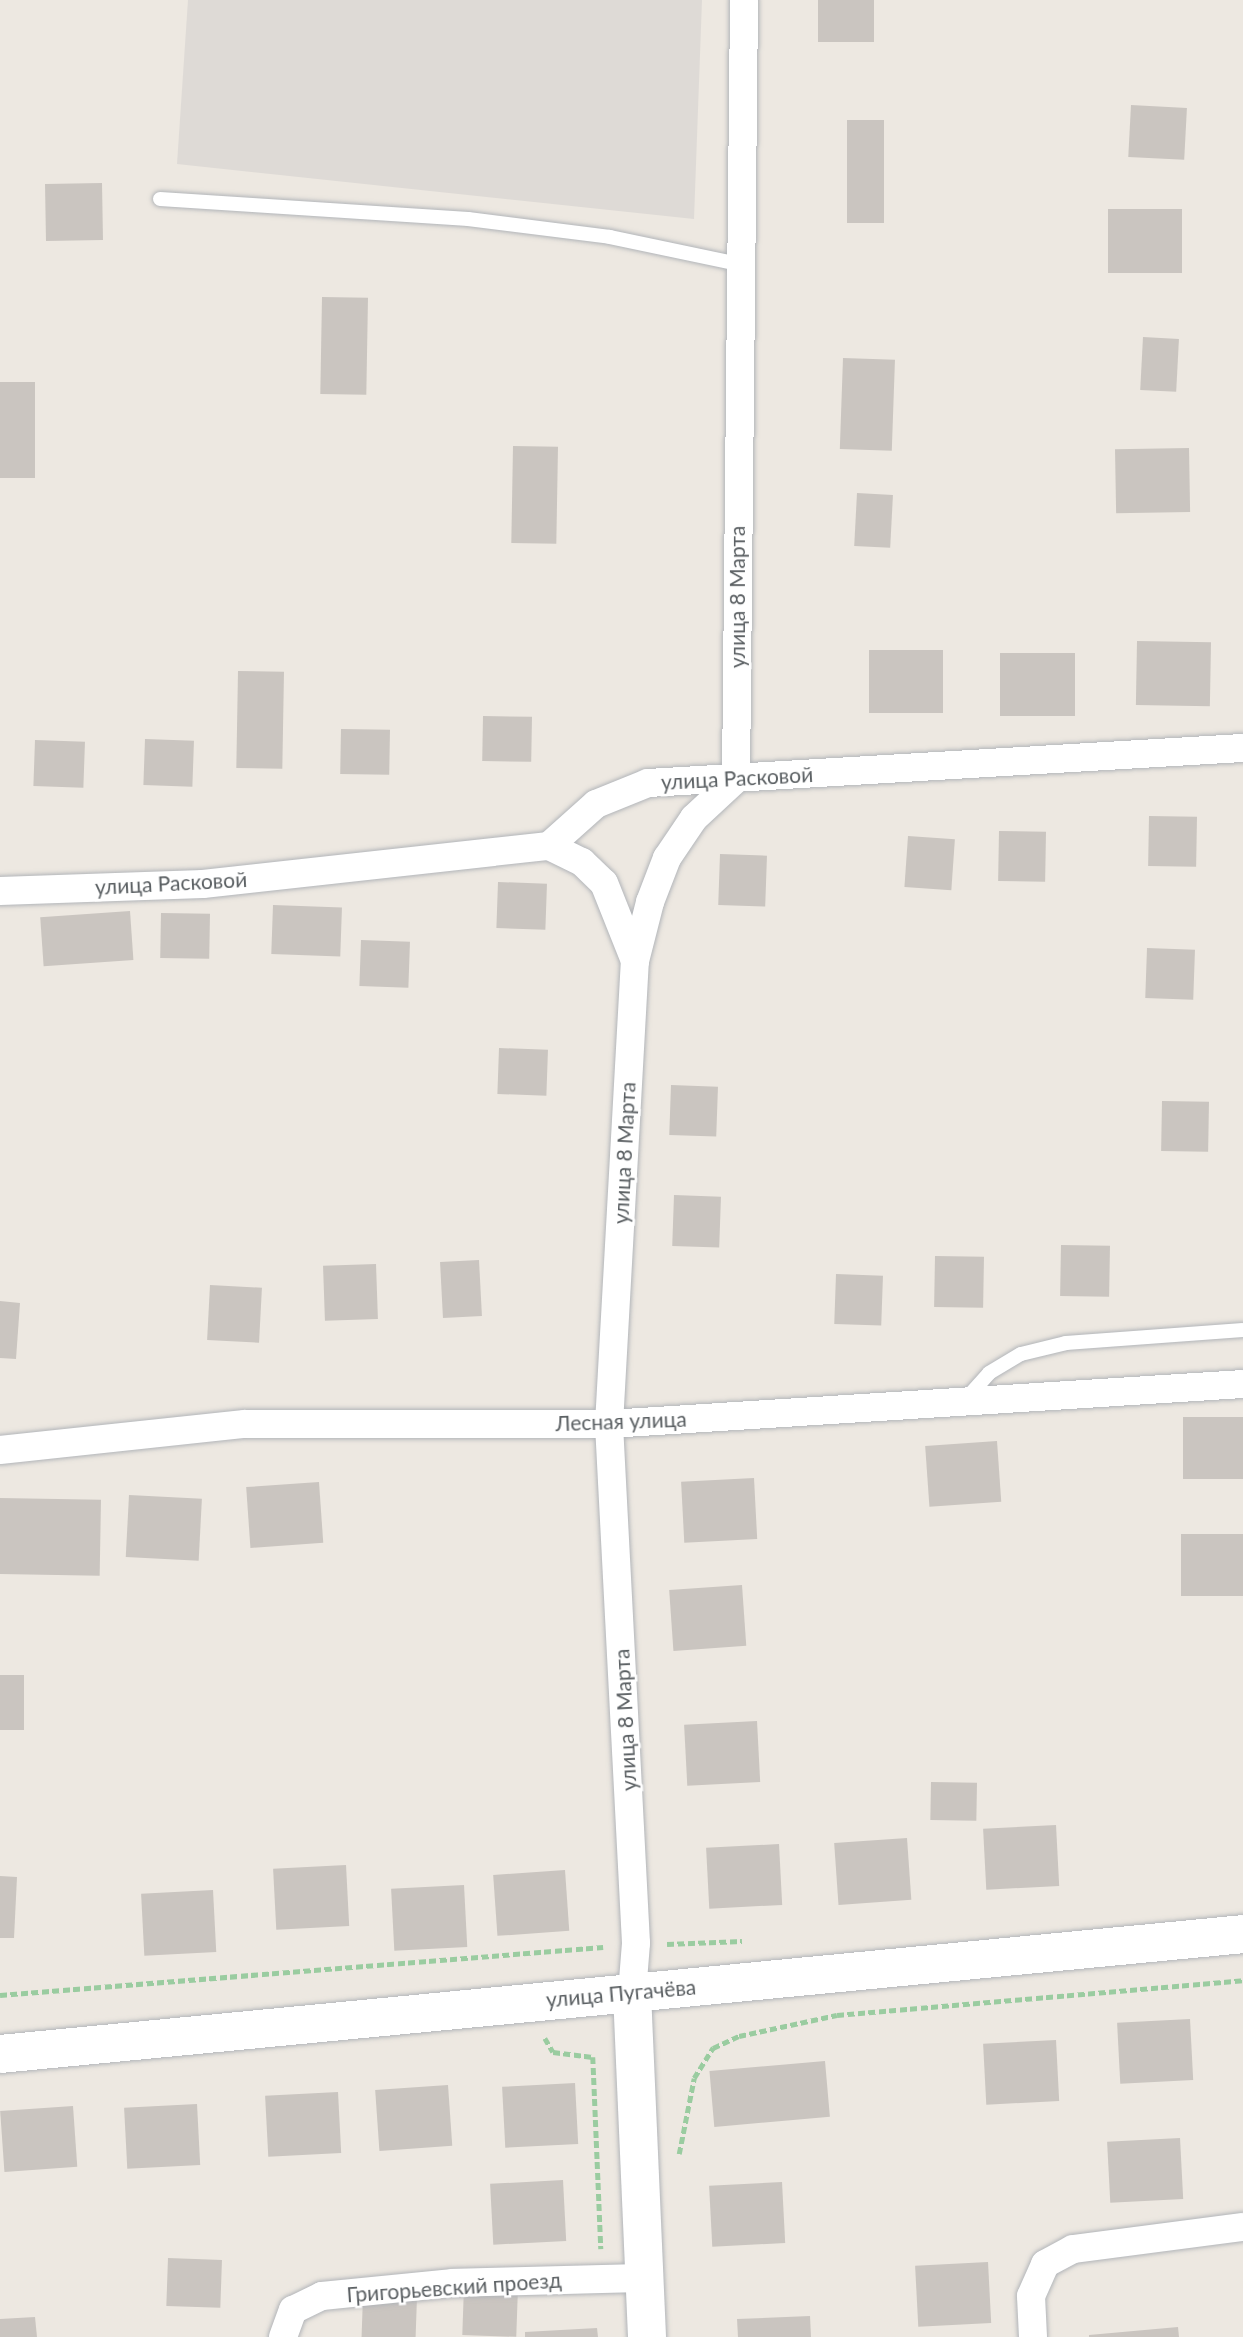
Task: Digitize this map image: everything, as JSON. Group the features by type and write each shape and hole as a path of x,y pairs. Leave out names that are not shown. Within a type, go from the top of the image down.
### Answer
{"main road":[{"name":"улица Пугачёва","path":"0,2054 1243,1934"},
{"name":"улица 8 Марта","path":"632,1993 647,2337"}],"street":[{"name":"улица 8 Марта","path":"632,1993 636,1943 609,1424 635,961 650,902 667,858 694,818 736,779 738,264 744,0"},
{"name":"улица Расковой","path":"0,891 203,884 549,846 596,804 648,783 1243,748"},
{"path":"549,846 582,862 604,883 635,961"},
{"name":"Лесная улица","path":"0,1450 245,1424 609,1424 1243,1384"},
{"path":"1033,2337 1031,2296 1045,2264 1064,2254 1243,2227"},
{"name":"Григорьевский проезд","path":"283,2337 293,2310 322,2297 453,2283 602,2277 646,2278"}],"lane":[{"path":"160,199 468,219 610,237 738,264"},
{"path":"964,1401 989,1373 1021,1354 1066,1343 1243,1330"}],"path":[{"path":"679,2157 694,2078 713,2048 739,2036 837,2015 1243,1980"},
{"path":"544,2034 553,2052 593,2057 602,2277"}],"shaded area":[{"path":"188,0 702,0 694,219 177,164"}],"building":[{"path":"818,0 874,0 874,42 818,42"},
{"path":"1131,105 1187,108 1184,160 1128,157"},
{"path":"847,120 884,120 884,223 847,223"},
{"path":"102,183 103,240 46,241 45,184"},
{"path":"1108,209 1182,209 1182,273 1108,273"},
{"path":"322,297 368,298 366,395 320,394"},
{"path":"1143,337 1179,339 1176,392 1140,390"},
{"path":"843,358 895,360 892,451 840,449"},
{"path":"0,382 35,382 35,478 0,478"},
{"path":"513,446 558,447 556,544 511,543"},
{"path":"1189,448 1190,512 1116,513 1115,449"},
{"path":"857,493 893,495 890,548 854,546"},
{"path":"1137,641 1211,642 1210,706 1136,705"},
{"path":"869,650 943,650 943,713 869,713"},
{"path":"1000,653 1075,653 1075,716 1000,716"},
{"path":"238,671 284,672 282,769 236,768"},
{"path":"483,716 532,717 531,762 482,761"},
{"path":"341,729 390,730 389,775 340,774"},
{"path":"145,739 194,741 192,787 143,785"},
{"path":"35,740 85,742 83,788 33,786"},
{"path":"1149,816 1197,817 1196,867 1148,866"},
{"path":"999,831 1046,832 1045,882 998,881"},
{"path":"908,836 955,839 951,890 904,887"},
{"path":"720,854 767,856 765,907 718,905"},
{"path":"498,882 547,884 545,930 496,928"},
{"path":"273,905 342,907 340,956 271,954"},
{"path":"130,911 133,960 44,966 40,917"},
{"path":"161,913 210,914 209,959 160,958"},
{"path":"361,940 410,942 408,988 359,986"},
{"path":"1147,948 1195,950 1193,1000 1145,998"},
{"path":"499,1048 548,1050 546,1096 497,1094"},
{"path":"671,1085 718,1087 716,1137 669,1135"},
{"path":"1162,1101 1209,1102 1208,1152 1161,1151"},
{"path":"674,1195 721,1197 719,1248 672,1246"},
{"path":"1061,1245 1110,1246 1109,1297 1060,1296"},
{"path":"935,1256 984,1257 983,1308 934,1307"},
{"path":"479,1260 482,1316 443,1318 440,1262"},
{"path":"376,1264 378,1319 325,1321 323,1266"},
{"path":"836,1274 883,1276 881,1326 834,1324"},
{"path":"210,1285 262,1288 259,1343 207,1340"},
{"path":"0,1301 20,1303 16,1359 0,1358"},
{"path":"1183,1417 1243,1417 1243,1479 1183,1479"},
{"path":"997,1441 1001,1502 929,1507 925,1446"},
{"path":"754,1478 757,1539 684,1543 681,1482"},
{"path":"319,1482 323,1543 250,1548 246,1487"},
{"path":"129,1495 202,1499 199,1561 126,1557"},
{"path":"0,1498 101,1500 100,1576 0,1574"},
{"path":"1181,1534 1243,1534 1243,1596 1181,1596"},
{"path":"742,1585 746,1646 673,1651 669,1590"},
{"path":"0,1675 24,1675 24,1730 0,1730"},
{"path":"757,1721 760,1782 687,1786 684,1725"},
{"path":"931,1782 977,1783 976,1821 930,1820"},
{"path":"1056,1825 1059,1886 986,1890 983,1829"},
{"path":"907,1838 911,1900 839,1905 834,1843"},
{"path":"779,1844 782,1905 709,1909 706,1848"},
{"path":"346,1865 349,1926 276,1930 273,1869"},
{"path":"565,1870 569,1931 497,1936 493,1875"},
{"path":"0,1876 17,1877 14,1938 0,1938"},
{"path":"464,1885 467,1947 394,1951 391,1889"},
{"path":"213,1890 216,1952 144,1956 141,1894"},
{"path":"1190,2019 1193,2080 1120,2084 1117,2023"},
{"path":"1056,2040 1059,2101 986,2105 983,2044"},
{"path":"825,2061 830,2117 714,2127 709,2071"},
{"path":"575,2083 578,2144 505,2148 502,2087"},
{"path":"448,2085 452,2146 379,2151 375,2090"},
{"path":"338,2092 341,2153 268,2157 265,2096"},
{"path":"197,2104 200,2165 127,2169 124,2108"},
{"path":"73,2106 77,2167 4,2172 0,2111"},
{"path":"1180,2138 1183,2199 1110,2203 1107,2142"},
{"path":"563,2180 566,2241 493,2245 490,2184"},
{"path":"782,2182 785,2243 712,2247 709,2186"},
{"path":"168,2258 222,2260 220,2308 166,2306"},
{"path":"988,2262 991,2323 918,2327 915,2266"},
{"path":"464,2286 518,2288 516,2337 462,2335"},
{"path":"363,2296 417,2298 416,2337 362,2337"},
{"path":"810,2316 811,2337 738,2337 737,2319"},
{"path":"35,2317 37,2337 0,2337 0,2319"},
{"path":"1178,2327 1179,2337 1089,2337 1089,2335"},
{"path":"597,2328 598,2337 525,2337 525,2332"}]}
